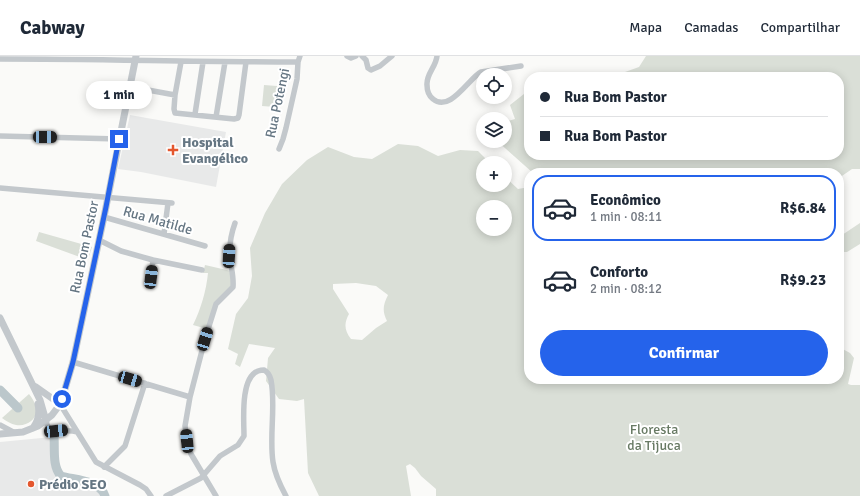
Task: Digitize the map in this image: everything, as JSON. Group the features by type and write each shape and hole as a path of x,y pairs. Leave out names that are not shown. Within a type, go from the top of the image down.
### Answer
{"street":[{"path":"347,56 351,58 356,56"},
{"path":"362,56 366,60 368,68 371,70 380,66 392,56"},
{"path":"437,56 426,84 429,94 433,99 443,102 458,95 476,75 481,72 522,66"},
{"name":"Rua Potengi","path":"0,59 136,58 181,62 246,62 299,59 296,86 283,139 279,149"},
{"name":"Rua Bom Pastor","path":"31,430 46,421 61,402 73,362 136,58"},
{"path":"181,62 174,111 175,113 234,119 238,118 246,62"},
{"path":"195,114 203,62"},
{"path":"216,117 225,62"},
{"path":"130,85 137,88 176,95"},
{"path":"0,136 119,139"},
{"path":"0,188 170,203 164,234"},
{"name":"Rua Matilde","path":"104,217 205,246"},
{"path":"216,496 191,454 185,426 190,397 216,304 233,287 233,277 229,256 230,238 235,223"},
{"path":"99,240 121,251 153,260 202,270"},
{"path":"151,277 153,260"},
{"path":"0,318 40,400 47,428 56,431 68,430 77,432"},
{"path":"73,362 190,397"},
{"path":"166,496 201,478 220,456 242,440 244,436 244,395 251,377 256,372 263,370 269,375 272,390 273,462 277,479 286,496"},
{"path":"31,382 49,398 61,402 77,432 94,458 104,467 140,485 146,489 151,496"},
{"path":"0,434 31,430 36,424 39,416 37,399 31,382"},
{"path":"104,467 125,446 145,384"},
{"path":"0,425 15,433"}],"shaded area":[{"name":"Hospital Evangélico","path":"130,115 226,132 216,187 141,172 118,169"},
{"path":"52,437 53,467 58,476 97,487 104,496 0,496 0,442"}],"green space":[{"path":"646,56 860,56 860,169 852,169 844,175 844,168 527,168 505,148 512,148 512,120 515,119 510,105 524,94 524,160 844,160 844,72 625,72 639,67"},
{"path":"264,85 277,86 275,107 262,106"},
{"name":"Floresta da Tijuca","path":"398,144 418,146 438,156 460,150 478,151 483,156 476,156 476,192 512,192 512,183 518,189 524,188 524,384 844,384 844,350 850,353 854,358 848,384 860,385 860,496 436,496 436,489 410,464 406,466 411,496 319,496 308,473 304,399 297,401 279,399 266,381 268,358 275,348 249,344 240,367 235,364 238,354 228,349 236,314 248,298 252,276 250,248 265,213 282,184 307,160 328,147 354,157 372,159","holes":["356,283 376,286 388,295 384,308 384,314 387,321 362,340 351,339 347,333 346,326 346,320 349,314 333,289 333,284"]},
{"path":"860,223 860,244 847,252 844,252 844,234"},
{"path":"39,232 92,247 88,260 36,241"},
{"path":"205,265 231,271 233,286 217,300 207,329 193,325 201,306 206,287 208,273 203,273"},
{"path":"29,394 36,408 35,416 31,421 24,425 16,425 2,418"}],"waterway":[{"path":"0,390 18,408"},
{"path":"54,436 55,463 61,476 93,484 98,487 105,496"}],"place":[{"name":"Hospital Evangélico","path":"173,150"},
{"name":"Prédio SEO","path":"31,484"}],"route":[{"path":"62,399 73,362 119,139"}]}
